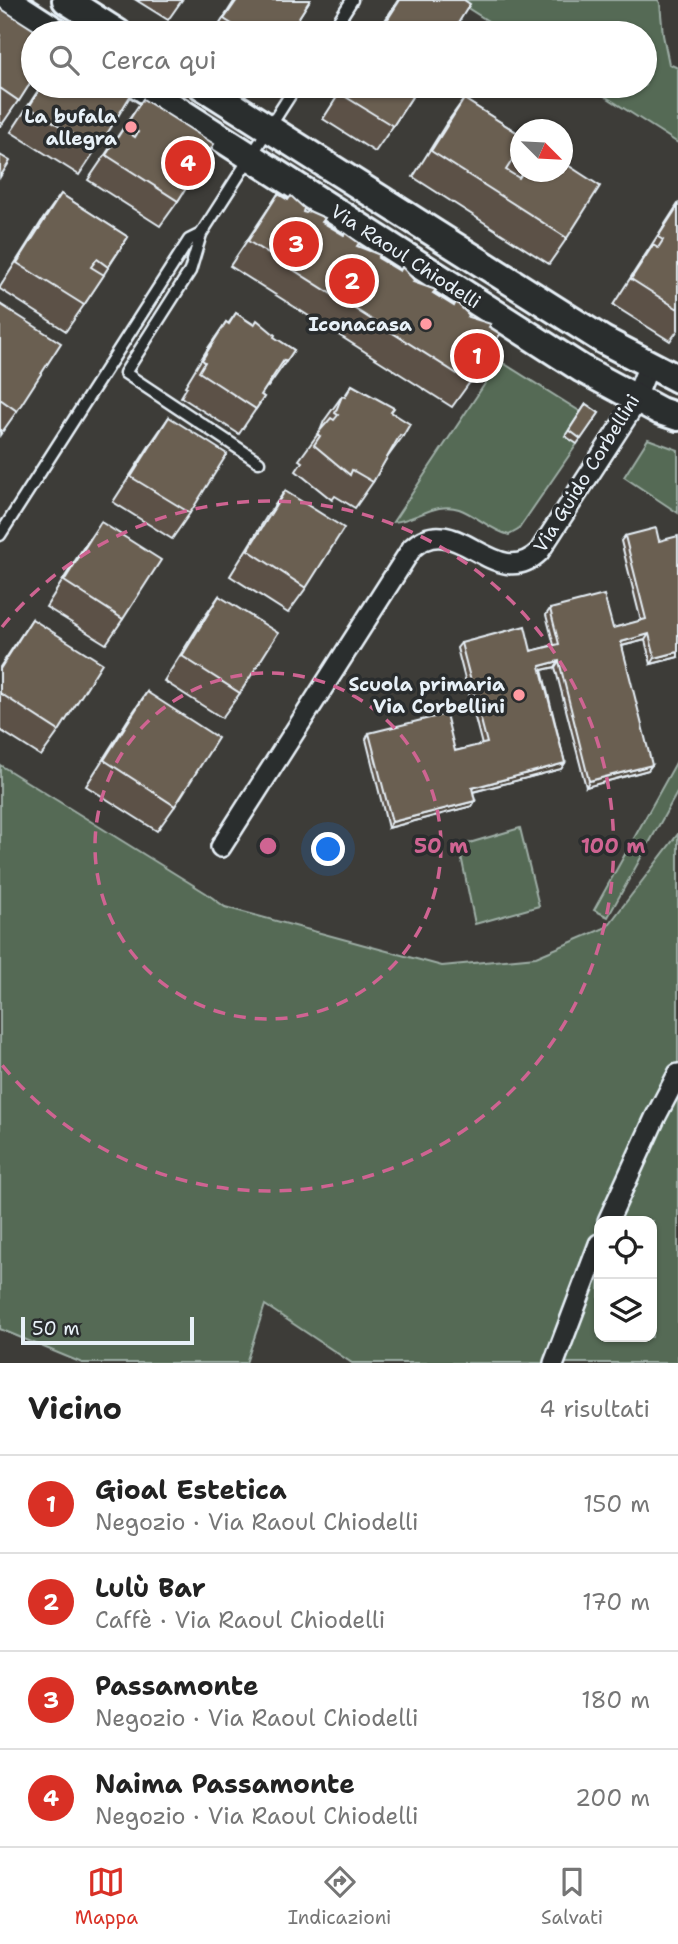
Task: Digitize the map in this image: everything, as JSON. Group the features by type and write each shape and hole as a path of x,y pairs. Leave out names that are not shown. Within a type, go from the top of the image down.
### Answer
{"main road":[{"path":"6,0 39,21"},
{"path":"66,0 99,21"},
{"name":"Via Raoul Chiodelli","path":"159,98 582,369 660,411 678,417"},
{"name":"Via Raoul Chiodelli","path":"221,98 603,340 678,379"}],"street":[{"name":"Via Guido Corbellini","path":"221,847 412,548 418,542 434,536 450,538 503,563 514,565 532,558 614,437 636,398 649,365"},
{"path":"610,1216 678,1074"},
{"path":"554,1363 594,1257"}],"lane":[{"path":"339,21 352,0"},
{"path":"259,461 125,373 190,271 201,234 289,98"},
{"path":"0,535 189,240 201,234"}],"green space":[{"path":"455,0 658,0 669,64 678,68 678,143 608,98 657,98 657,21 488,21"},
{"path":"500,361 581,412 577,444 518,530 509,535 450,507 434,509 393,522"},
{"path":"648,439 678,450 678,513 624,477"},
{"path":"678,759 678,791 608,917 594,910"},
{"path":"0,765 225,907 442,966 536,957 607,927 678,834 678,1363 352,1363 265,1305 246,1363 82,1363 0,1329"},
{"path":"520,828 539,906 475,924 459,846"}],"building":[{"path":"237,0 310,0 297,21 224,19"},
{"path":"400,0 464,0 470,4 459,21 387,21"},
{"path":"0,8 21,21 21,98 19,101 0,88"},
{"path":"35,98 129,98 118,116 111,111 104,122 112,126 97,149 29,107"},
{"path":"348,98 411,98 393,126"},
{"path":"143,99 214,144 178,201 106,155 123,129 135,137 138,132 126,125"},
{"path":"464,99 510,128 510,164 506,170 510,172 510,182 573,182 573,168 600,186 567,238 431,151"},
{"path":"0,155 10,161 0,177"},
{"path":"61,194 128,237 108,267 97,259 91,267 104,275 84,305 17,263"},
{"path":"278,194 288,200 291,196 304,208 303,212 309,211 325,218 322,222 344,235 345,233 359,243 357,246 380,255 378,258 400,271 402,267 413,282 436,290 433,293 454,306 456,302 468,317 491,324 489,327 500,334 486,356 483,354 479,361 482,362 470,382 248,241"},
{"path":"678,206 678,309 631,279 653,245 658,248 663,240 658,237"},
{"path":"0,304 61,343 17,411 0,399"},
{"path":"236,313 254,325 257,320 275,335 274,337 294,350 286,362 284,360 261,395 264,397 256,409 199,372 205,362 202,360 226,322 229,324"},
{"path":"352,385 394,408 391,412 410,424 403,436 400,435 373,482 352,470 350,475 314,445 320,436 317,434 331,418 334,420 338,415 335,413 342,396 345,397"},
{"path":"586,404 599,413 581,439 569,430"},
{"path":"169,417 227,454 190,513 131,477"},
{"path":"285,491 344,528 306,588 248,550"},
{"path":"101,522 161,560 123,619 64,581"},
{"path":"656,528 659,541 678,536 678,652 655,658 649,634 621,642 652,765 589,781 559,661 540,666 565,763 472,788 475,801 392,822 369,733 446,714 455,751 487,743 461,643 525,626 531,651 559,644 550,609 604,595 613,628 646,619 625,536"},
{"path":"219,596 278,633 240,693 182,656"},
{"path":"32,619 102,663 59,731 0,693 0,669"},
{"path":"147,692 218,738 175,806 104,760"}],"place":[{"name":"La bufala allegra","path":"131,127"},
{"name":"Naima Passamonte","path":"188,163"},
{"name":"Passamonte","path":"296,244"},
{"name":"Lulù Bar","path":"352,281"},
{"name":"Iconacasa","path":"426,324"},
{"name":"Gioal Estetica","path":"477,356"},
{"name":"Scuola primaria Via Corbellini","path":"519,695"}]}
